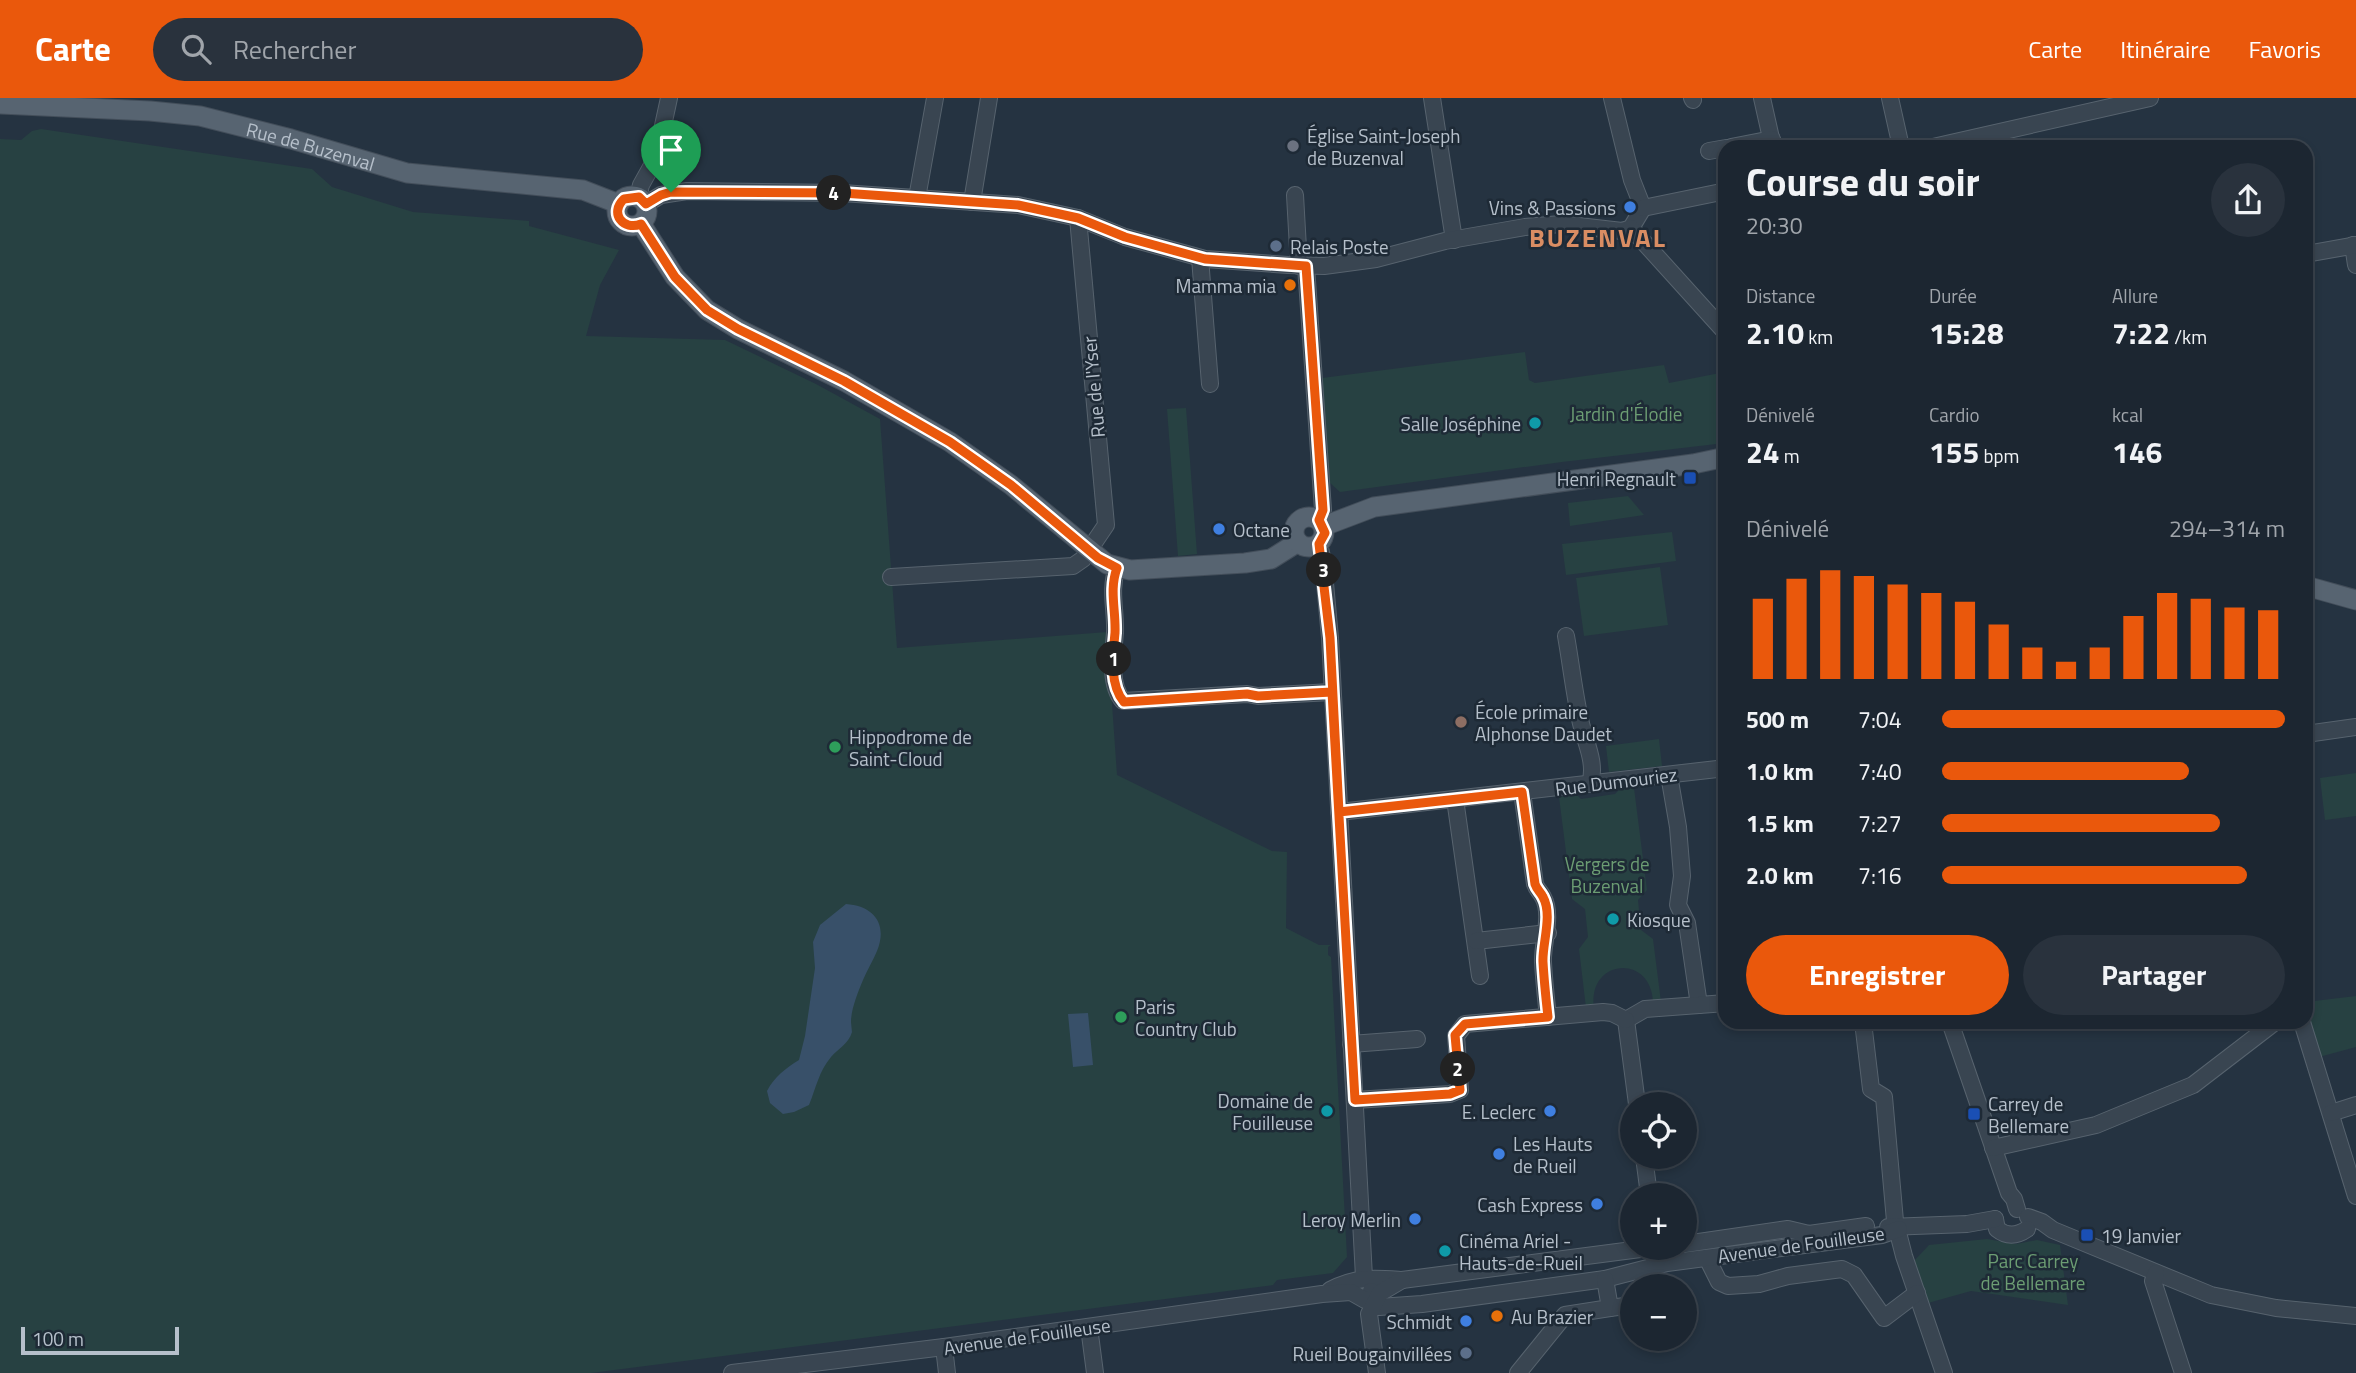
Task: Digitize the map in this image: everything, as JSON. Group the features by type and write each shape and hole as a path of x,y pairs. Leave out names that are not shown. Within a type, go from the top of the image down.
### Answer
{"main road":[{"name":"Rue de Buzenval","path":"0,104 200,116 407,173 583,190 619,204"},
{"path":"628,197 642,201 647,215 641,224 631,227 621,222 617,212 619,204 628,197"},
{"path":"641,224 675,277 707,310 738,329 844,381 950,442 1011,485 1103,562 1117,568 1141,569 1245,564 1271,559 1298,542"},
{"path":"1320,530 1309,517 1299,522 1294,532 1298,542 1308,547 1320,530 1353,513 1374,507 1718,459"},
{"path":"1703,462 1718,463"},
{"path":"2313,588 2356,600"}],"street":[{"path":"669,98 654,163 641,186 642,201 671,192 832,193 1018,205 1078,218 1125,237 1200,258 1303,266 1376,259 1506,230 1561,224 1623,229 1643,240 1718,324"},
{"path":"917,198 935,98"},
{"path":"972,202 989,98"},
{"path":"1432,98 1454,240"},
{"path":"1612,98 1632,180 1643,208"},
{"path":"1754,98 1767,140"},
{"path":"1762,98 1767,140"},
{"path":"1890,98 1899,140"},
{"path":"1964,140 2150,98"},
{"path":"654,163 659,185 671,192"},
{"path":"1623,229 1643,208 1718,193"},
{"path":"1295,195 1311,338 1323,510 1320,530 1330,638 1364,1277 1375,1300 1369,1314 1377,1373"},
{"name":"Rue de l'Yser","path":"1078,218 1106,525 1089,551"},
{"path":"2313,253 2355,245 2356,265"},
{"path":"1200,258 1210,384"},
{"path":"891,577 1073,566 1089,551"},
{"path":"1117,568 1112,589 1115,632 1112,646 1117,691 1124,702 1332,692"},
{"path":"1566,636 1580,722 1589,744 1592,777 1590,784"},
{"path":"2313,733 2356,727"},
{"name":"Rue Dumouriez","path":"1339,812 1718,769"},
{"path":"1669,775 1678,827 1682,876 1678,905 1687,923 1699,1005"},
{"path":"1522,792 1535,884 1537,891 1544,898 1548,933 1543,959 1548,1017"},
{"path":"1455,799 1480,976"},
{"path":"1476,941 1548,933"},
{"path":"1626,1020 1645,1009 1718,1004"},
{"path":"1355,1100 1450,1094 1460,1090 1455,1035 1465,1024 1603,1012 1626,1020"},
{"path":"1626,1020 1635,1092"},
{"path":"1864,1029 1871,1089 1884,1097 1894,1215 1900,1242 1944,1373"},
{"path":"1952,1029 1993,1148 2011,1215"},
{"path":"1993,1148 2096,1125 2193,1085 2265,1029"},
{"path":"2304,1029 2356,1196"},
{"path":"1352,1044 1417,1039"},
{"path":"2331,1113 2356,1105"},
{"name":"Avenue de Fouilleuse","path":"1697,1242 1788,1229 1809,1234 1874,1225 1899,1229 1967,1224 1978,1229 2011,1215 2042,1222 2053,1230 2222,1298 2276,1308 2356,1317"},
{"name":"Avenue de Fouilleuse","path":"1375,1300 1380,1307 1422,1304 1605,1279 1667,1263 1882,1235 1899,1229"},
{"name":"Avenue de Fouilleuse","path":"1322,1294 1344,1282 1364,1277 1402,1280 1620,1252"},
{"path":"1707,1258 1719,1282 1728,1286 1842,1269 1854,1275 1884,1318 1917,1293"},
{"path":"2156,1273 2153,1281 2183,1373"},
{"path":"1351,1292 1364,1277"},
{"path":"1605,1279 1610,1308"},
{"name":"Avenue de Fouilleuse","path":"1375,1300 1380,1293 1402,1280"},
{"name":"Avenue de Fouilleuse","path":"738,1373 1322,1294 1351,1292 1365,1300 1375,1300"},
{"path":"1518,1373 1565,1315 1620,1307"},
{"path":"1089,1327 1095,1373"},
{"path":"944,1347 947,1373"}],"green space":[{"path":"41,129 312,169 332,187 413,212 529,221 529,226 619,250 600,285 586,336 725,340 816,384 880,419 897,648 1107,632 1117,775 1272,851 1287,852 1286,928 1319,945 1331,945 1328,947 1328,955 1331,957 1347,1257 1333,1273 1277,1280 1273,1285 591,1373 0,1373 0,139 21,140 32,131"},
{"name":"Jardin d'Élodie","path":"1525,352 1529,380 1535,383 1664,365 1669,383 1718,373 1718,444 1340,492 1329,482 1322,378"},
{"path":"1186,408 1197,554 1178,556 1167,409"},
{"path":"1628,496 1644,515 1570,526 1568,503"},
{"path":"1672,532 1676,561 1566,575 1562,544"},
{"path":"1660,567 1668,625 1584,636 1576,578"},
{"path":"1659,739 1662,766 1609,772 1606,746"},
{"path":"2356,773 2356,816 2325,820 2320,778"},
{"name":"Vergers de Buzenval","path":"1634,788 1647,890 1638,900 1641,930 1653,939 1661,1002 1653,1002 1650,986 1642,975 1632,969 1620,968 1609,972 1600,980 1594,992 1594,1008 1586,1008 1579,949 1588,937 1585,909 1572,899 1559,797 1576,794 1581,799"},
{"path":"2356,996 2356,1047 2319,1057 2310,1029 2313,1029 2313,1001"},
{"name":"Parc Carrey de Bellemare","path":"1987,1239 2016,1244 2037,1240 2060,1245 2068,1305 1971,1291 1928,1303 1914,1261 1929,1245"}],"water":[{"path":"846,904 864,908 876,918 881,933 877,951 855,1001 851,1017 851,1036 823,1068 809,1105 783,1114 770,1103 767,1091 781,1073 799,1060 815,968 813,942 820,925"},
{"path":"1088,1013 1093,1065 1073,1067 1068,1014"}],"place":[{"name":"Église Saint-Joseph de Buzenval","path":"1293,146"},
{"name":"Vins & Passions","path":"1630,207"},
{"name":"Relais Poste","path":"1276,246"},
{"name":"Mamma mia","path":"1290,285"},
{"name":"Salle Joséphine","path":"1535,423"},
{"name":"Henri Regnault","path":"1690,478"},
{"name":"Octane","path":"1219,529"},
{"name":"École primaire Alphonse Daudet","path":"1461,722"},
{"name":"Hippodrome de Saint-Cloud","path":"835,747"},
{"name":"Kiosque","path":"1613,919"},
{"name":"Paris Country Club","path":"1121,1017"},
{"name":"Domaine de Fouilleuse","path":"1327,1111"},
{"name":"E. Leclerc","path":"1550,1111"},
{"name":"Carrey de Bellemare","path":"1974,1114"},
{"name":"Les Hauts de Rueil","path":"1499,1154"},
{"name":"Cash Express","path":"1597,1204"},
{"name":"Leroy Merlin","path":"1415,1219"},
{"name":"19 Janvier","path":"2087,1235"},
{"name":"Cinéma Ariel - Hauts-de-Rueil","path":"1445,1251"},
{"name":"Au Brazier","path":"1497,1316"},
{"name":"Schmidt","path":"1466,1321"},
{"name":"Rueil Bougainvillées","path":"1466,1353"}],"district":[{"name":"BUZENVAL","path":"1598,237"}],"route":[{"path":"671,192 842,193 1018,205 1078,218 1125,237 1205,259 1306,266 1323,510 1319,520 1325,533 1319,544 1330,638 1339,812 1522,792 1535,884 1537,891 1544,898 1548,933 1543,959 1548,1017 1465,1024 1455,1035 1460,1090 1450,1094 1355,1100 1332,692 1124,702 1117,691 1112,646 1115,632 1112,589 1117,568 1103,562 974,457 844,381 738,329 707,310 675,277 641,224 631,227 618,218 619,204 628,197 639,197 646,204 671,192"}]}
